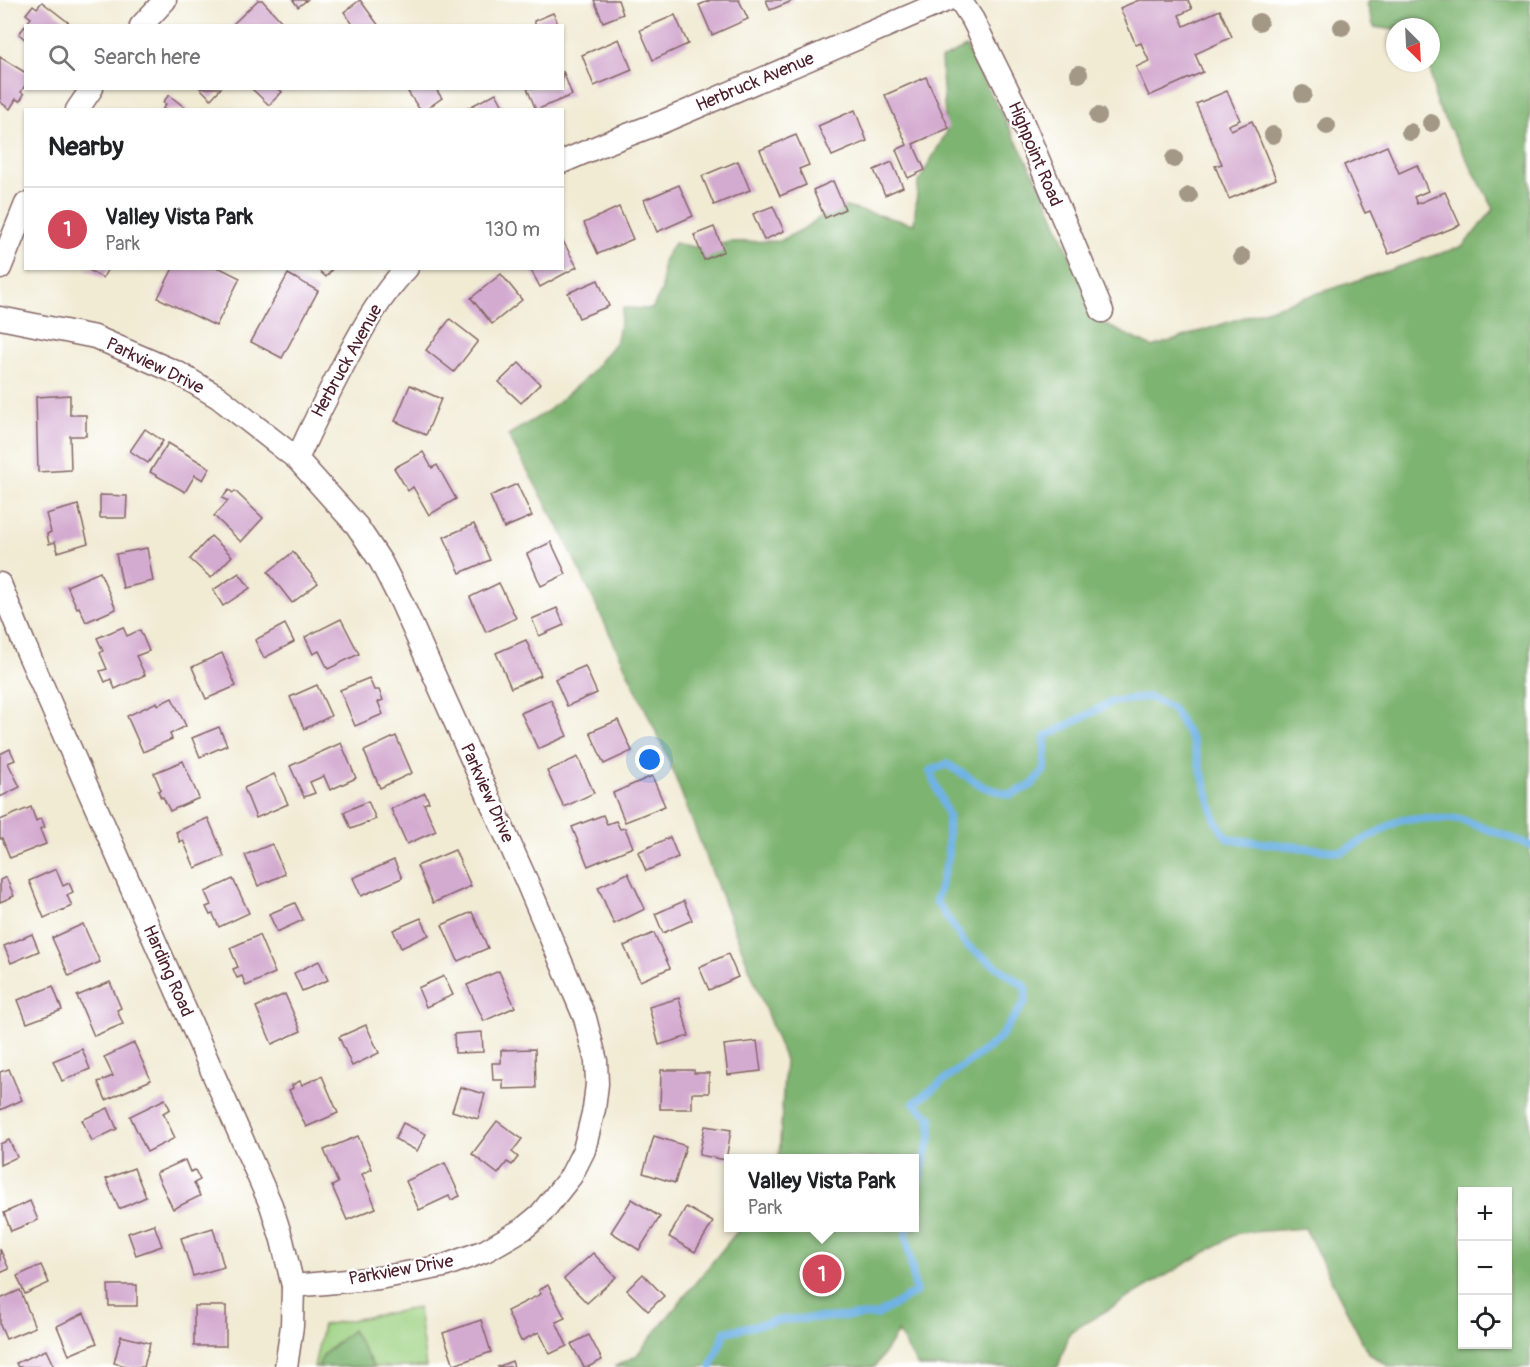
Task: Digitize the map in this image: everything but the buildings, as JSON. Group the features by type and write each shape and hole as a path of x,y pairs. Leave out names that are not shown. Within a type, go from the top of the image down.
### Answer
{"street":[{"path":"143,24 165,0"},
{"name":"Herbruck Avenue","path":"564,161 662,122 947,0"},
{"name":"Highpoint Road","path":"960,0 973,20 1017,109 1102,311"},
{"path":"78,108 91,90"},
{"path":"0,268 24,209"},
{"name":"Herbruck Avenue","path":"297,459 319,410 369,316 404,270"},
{"name":"Parkview Drive","path":"0,318 95,337 177,373 218,397 297,459 357,526 381,562 401,601 501,823 585,1018 596,1061 597,1084 594,1109 584,1150 571,1176 540,1215 523,1229 485,1251 444,1266 379,1278 293,1286"},
{"name":"Harding Road","path":"0,584 25,646 271,1205 293,1286 292,1326 286,1367"}],"green space":[{"path":"1369,0 1530,0 1530,1367 1390,1367 1368,1353 1305,1228 1238,1233 1070,1332 1058,1367 918,1367 898,1332 875,1367 614,1367 636,1356 737,1232 919,1232 919,1154 779,1154 785,1060 665,751 562,533 508,435 548,411 589,375 617,340 623,308 652,309 662,290 663,261 674,243 705,249 729,242 780,241 838,205 914,224 918,183 946,133 941,59 966,47 1044,193 1098,321 1152,347 1463,246 1494,209 1436,103 1431,72 1440,72 1440,18 1386,18 1386,29 1374,27 1367,4"},
{"path":"418,1308 426,1367 314,1367 323,1325"},
{"path":"352,1330 374,1367 318,1367 323,1355"}],"waterway":[{"path":"919,1179 931,1136 931,1118 914,1103 998,1040 1025,1002 1026,987 966,945 936,901 948,859 948,815 930,771 947,764 984,787 1010,795 1032,785 1045,769 1045,737 1112,702 1149,697 1173,709 1193,742 1216,822 1228,839 1342,852 1402,819 1460,819 1530,845"},
{"path":"711,1367 725,1332 780,1320 877,1315 916,1292 907,1232"}],"place":[{"name":"Valley Vista Park","path":"822,1274"}]}
